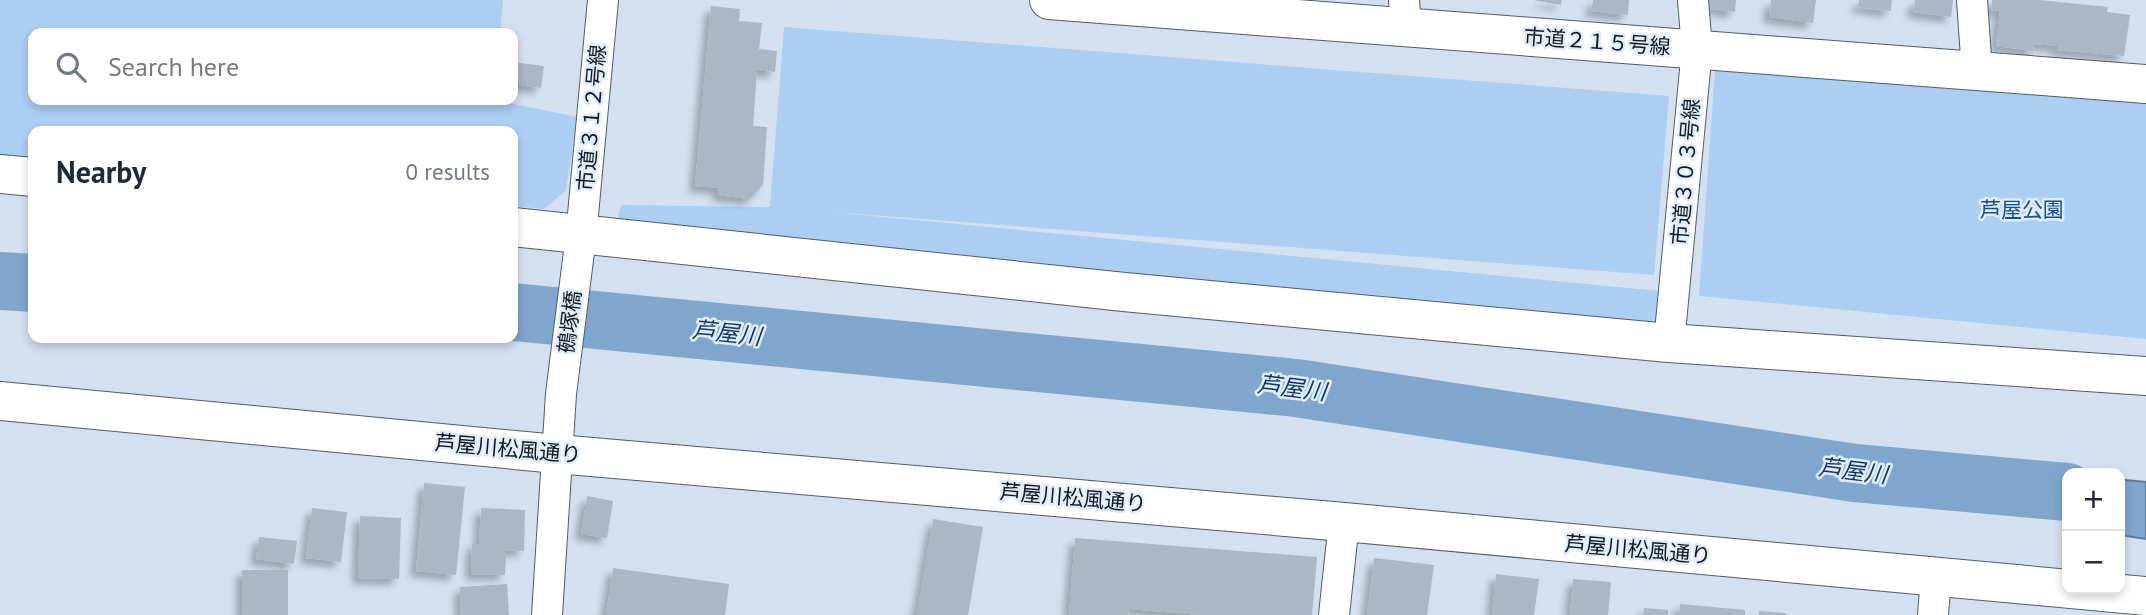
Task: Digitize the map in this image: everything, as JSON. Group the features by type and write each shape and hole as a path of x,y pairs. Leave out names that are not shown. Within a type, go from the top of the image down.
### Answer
{"street":[{"name":"市道３１２号線","path":"580,240 603,0"},
{"name":"市道２１５号線","path":"1049,0 1405,14 1698,49 2146,84"},
{"name":"市道３０３号線","path":"1669,343 1698,49 1693,0"},
{"path":"1972,0 1977,72"},
{"path":"0,174 28,177"},
{"path":"518,228 580,240 1669,343 2146,376"},
{"name":"鵺塚橋","path":"557,454 561,394 580,240"},
{"name":"芦屋川松風通り","path":"0,401 557,454 1344,522 1935,596 2146,596"},
{"path":"547,615 557,454"},
{"path":"1334,615 1344,522"}],"green space":[{"path":"0,0 503,0 500,28 28,28 28,105 518,105 577,117 566,190 544,209 518,206 518,126 28,126 28,158 0,155"},
{"path":"784,27 1669,96 1654,275 831,212 1660,291 1657,328 616,227 621,205 770,207"},
{"name":"芦屋公園","path":"1715,70 2146,102 2146,339 1699,296"}],"shaded area":[{"path":"2125,480 2146,482 2146,539 2125,536"}],"building":[{"path":"1533,0 1562,0 1561,5"},
{"path":"1593,0 1629,0 1628,15 1591,11"},
{"path":"1701,0 1736,0 1735,12 1700,7"},
{"path":"1771,0 1816,0 1813,23 1769,17"},
{"path":"1859,0 1892,0 1891,11 1858,7"},
{"path":"1915,0 1953,0 1951,17 1913,12"},
{"path":"1992,0 2039,0 2108,7 2107,12 2130,15 2124,56 2057,50 2058,46 2034,44 2033,51 1996,46 2000,11 1991,10"},
{"path":"711,6 740,9 739,21 762,23 759,49 777,51 775,72 757,70 753,126 767,127 763,185 750,199 718,195 719,188 695,186"},
{"path":"518,63 544,66 541,88 518,85"},
{"path":"424,483 465,487 456,575 416,571"},
{"path":"587,496 613,501 607,538 581,534"},
{"path":"312,508 347,512 341,562 306,558"},
{"path":"481,508 525,510 524,551 506,550 505,575 471,574 472,544 479,544"},
{"path":"360,516 401,518 399,579 358,578"},
{"path":"933,519 983,527 968,615 917,615"},
{"path":"259,537 297,541 294,564 256,559"},
{"path":"1075,538 1317,557 1312,615 1201,615 1129,609 1128,615 1069,615"},
{"path":"1374,558 1434,565 1427,615 1367,615"},
{"path":"613,568 729,584 725,615 606,615"},
{"path":"242,570 288,570 288,615 242,615"},
{"path":"1496,574 1539,579 1534,615 1492,615"},
{"path":"1573,579 1611,582 1608,615 1570,615"},
{"path":"507,584 509,615 461,615 460,587"},
{"path":"1680,604 1745,610 1745,615 1679,615"},
{"path":"1644,608 1668,610 1668,615 1643,615"},
{"path":"1759,611 1786,613 1786,615 1759,615"}],"waterway":[{"name":"芦屋川","path":"0,281 28,283"},
{"name":"芦屋川","path":"518,312 1296,388 1855,473 2062,492"}]}
